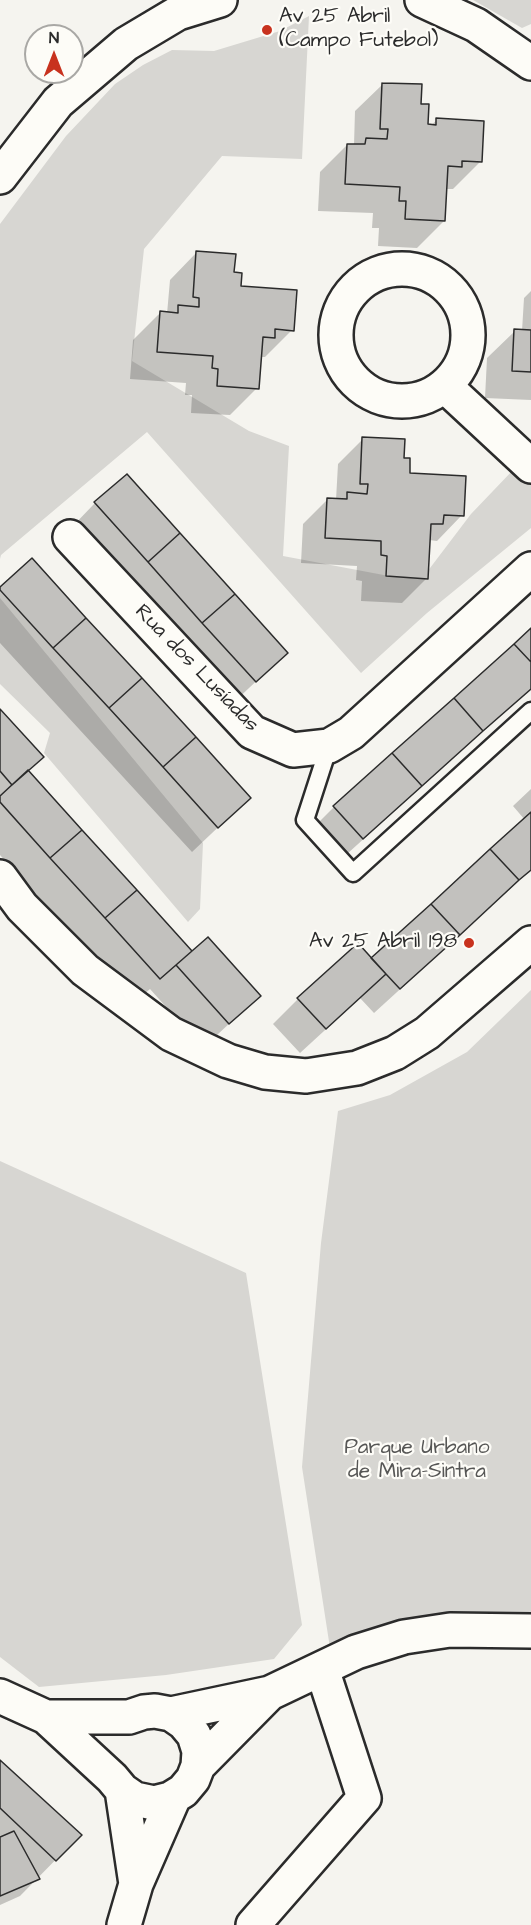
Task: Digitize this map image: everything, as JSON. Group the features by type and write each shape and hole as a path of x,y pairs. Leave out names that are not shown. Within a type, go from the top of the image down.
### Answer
{"street":[{"path":"0,177 58,102 126,44 178,13 220,0"},
{"path":"422,0 476,25 531,63"},
{"path":"409,269 431,275 444,284 459,302 467,322 468,345 460,368 446,387 428,396 406,402 378,397 358,385 341,362 336,340 339,315 350,295 363,281 384,271 409,269"},
{"path":"446,387 531,466"},
{"name":"Rua dos Lusíadas","path":"70,537 252,732 293,750 329,746 351,733 531,569"},
{"path":"0,877 22,907 85,970 171,1034 228,1061 265,1072 306,1076 357,1068 395,1053 427,1033 531,943"},
{"path":"46,1717 129,1717 155,1711 171,1714 270,1693 356,1652 404,1636 450,1630 531,1630"},
{"path":"254,1925 364,1798 322,1669"},
{"path":"198,1766 270,1693"},
{"path":"0,1696 46,1717 135,1799 154,1803 174,1797 183,1791 194,1779 198,1766 199,1750 194,1736 184,1723 171,1714"},
{"path":"129,1717 117,1728 110,1742 108,1762 117,1784 136,1884"},
{"path":"124,1925 136,1884 174,1797"}],"lane":[{"path":"329,746 305,820 353,873 531,711"}],"green space":[{"path":"473,0 531,0 531,24 522,28"},
{"path":"309,16 302,159 222,156 144,249 132,361 249,431 289,446 283,556 389,576 427,572 471,514 514,469 531,484 531,528 427,613 361,673 147,432 1,555 0,559 0,224 66,136 115,84 143,65 172,50 214,51 280,31"},
{"path":"0,598 203,843 200,909 188,922 44,753 50,733 0,684"},
{"name":"Parque Urbano de Mira-Sintra","path":"531,990 531,1614 476,1613 436,1616 330,1648 302,1467 321,1243 338,1111 390,1095 467,1052"},
{"path":"0,1161 246,1273 302,1625 274,1659 166,1675 39,1687 0,1657"}],"building":[{"path":"382,83 422,84 421,104 429,104 428,124 436,125 436,118 484,121 482,162 462,161 462,167 448,166 445,221 405,219 406,201 399,201 400,187 345,184 347,144 365,144 366,138 387,139 388,129 380,129"},
{"path":"196,251 236,254 234,272 242,273 241,286 297,290 294,331 275,329 275,338 263,337 259,389 217,386 218,369 212,368 213,356 157,352 160,311 178,313 178,305 199,307 199,298 193,297"},
{"path":"514,329 531,330 531,372 512,371"},
{"path":"362,437 405,439 404,458 410,458 410,473 466,476 464,516 444,515 443,524 431,524 428,579 386,576 387,556 381,555 381,541 325,538 327,498 347,499 347,492 367,494 368,484 360,484"},
{"path":"127,474 180,533 148,562 94,502"},
{"path":"180,533 235,594 202,623 148,562"},
{"path":"32,558 86,618 53,648 0,590 0,587"},
{"path":"235,594 288,653 256,682 202,623"},
{"path":"86,618 142,678 109,708 53,648"},
{"path":"531,628 531,662 514,644"},
{"path":"514,644 531,662 531,689 483,731 454,698"},
{"path":"142,678 196,737 163,767 109,708"},
{"path":"454,698 483,731 422,786 392,753"},
{"path":"0,709 44,757 12,785 0,771"},
{"path":"196,737 251,798 218,828 163,767"},
{"path":"392,753 422,786 363,839 333,806"},
{"path":"28,770 82,830 50,858 0,802 0,796"},
{"path":"531,812 531,870 519,880 490,849"},
{"path":"82,830 137,890 105,918 50,858"},
{"path":"490,849 519,880 460,935 431,904"},
{"path":"137,890 192,951 160,979 105,918"},
{"path":"431,904 460,935 400,989 371,958"},
{"path":"208,937 261,996 229,1024 176,965"},
{"path":"358,943 386,974 326,1029 297,998"},
{"path":"0,1760 82,1835 56,1861 0,1808"},
{"path":"14,1831 40,1879 0,1896 0,1837"}],"place":[{"name":"Av 25 Abril (Campo Futebol)","path":"267,30"},
{"name":"Av 25 Abril 198","path":"469,943"}]}
